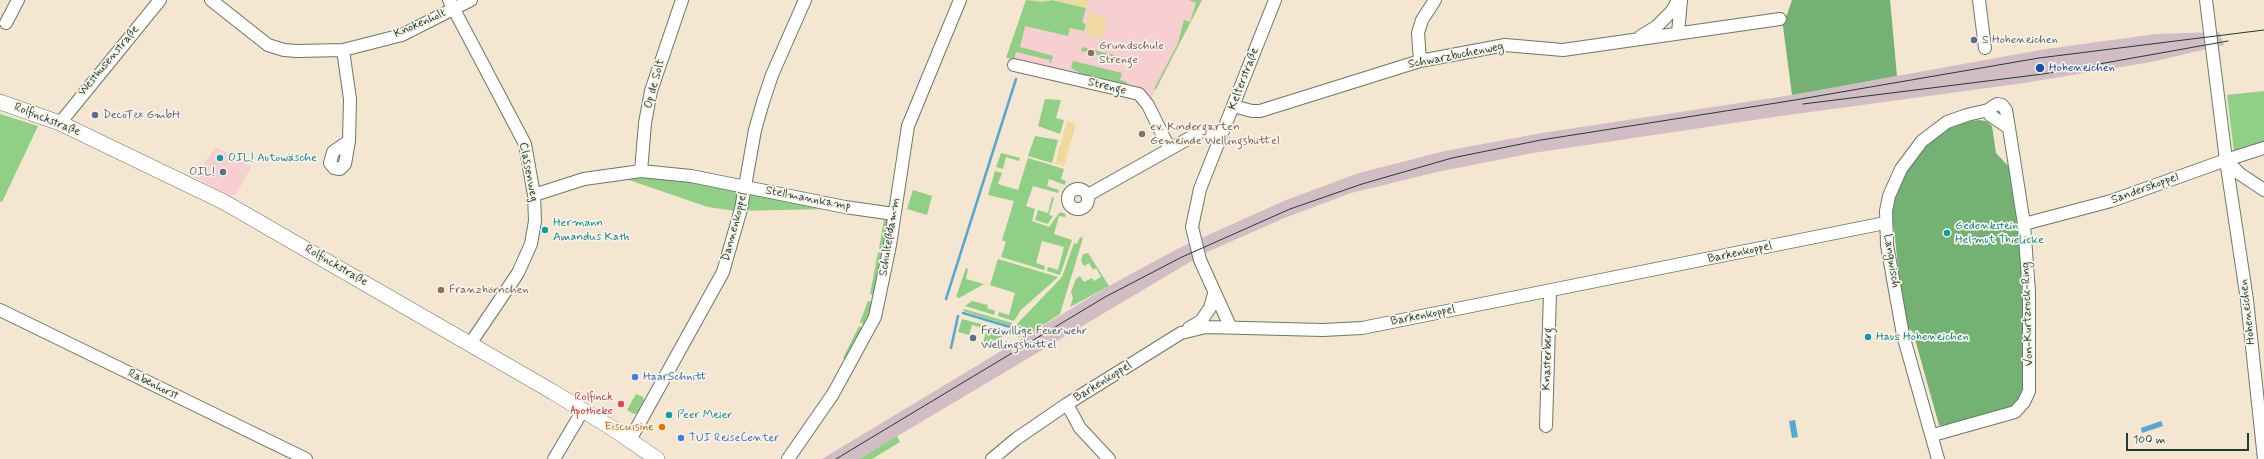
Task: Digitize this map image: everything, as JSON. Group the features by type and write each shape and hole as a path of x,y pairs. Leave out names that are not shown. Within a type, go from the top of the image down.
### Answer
{"main road":[{"name":"Rolfinckstraße","path":"0,102 60,123 224,202 583,410 657,459"}],"street":[{"path":"6,23 18,0"},
{"name":"Westhusenstraße","path":"60,123 160,0"},
{"name":"Knokenholt","path":"211,0 268,45 284,50 296,51 343,50 402,35 451,4 471,0"},
{"name":"Op de Solt","path":"641,171 645,123 651,90 682,0"},
{"name":"Dannenkoppel","path":"630,440 723,272 734,239 746,187 755,130 763,102 772,76 806,0"},
{"name":"Schulteßdamm","path":"788,459 833,394 875,317 890,245 908,126 960,0"},
{"name":"Kelterstraße","path":"1230,326 1214,294 1200,260 1192,227 1200,189 1275,0"},
{"path":"1420,61 1418,33 1422,20 1434,0"},
{"path":"1678,34 1679,0"},
{"path":"1632,40 1656,27 1672,11 1679,0"},
{"path":"1980,0 1984,48"},
{"name":"Hoheneichen","path":"2206,0 2226,160 2248,300 2264,459"},
{"name":"Classenweg","path":"451,4 525,144 534,195 535,228 526,258 470,344"},
{"name":"Schwarzbuchenweg","path":"1233,106 1252,111 1260,110 1420,61 1505,46 1563,50 1780,19"},
{"path":"343,50 350,99 349,141"},
{"name":"Strenge","path":"1014,65 1139,94 1148,105 1169,148"},
{"name":"Von-Kurtzrock-Ring","path":"1933,435 2015,412 2024,402 2029,391 2029,292 2024,224 2006,110 2002,105 1994,105 1988,110"},
{"name":"Langwisch","path":"1938,459 1933,435 1903,335 1885,224 1889,196 1901,169 1922,141 1947,122 1988,110"},
{"path":"1088,195 1169,148 1202,131 1222,133"},
{"name":"Sanderskoppel","path":"2024,224 2111,201 2264,148"},
{"path":"2226,160 2240,174 2264,190"},
{"name":"Stellmannkamp","path":"534,195 584,179 641,171 691,176 845,207 894,214"},
{"name":"Barkenkoppel","path":"992,459 1016,439 1067,404 1181,333 1206,327 1230,326 1323,330 1362,328 1550,292 1885,224"},
{"name":"Knasterberg","path":"1546,426 1550,292"},
{"path":"1181,333 1201,321 1210,308 1214,294"},
{"name":"Rabenhorst","path":"0,310 306,459"},
{"path":"1067,404 1080,428 1109,459"},
{"path":"554,459 583,410"}],"shaded area":[{"name":"Grundschule Strenge","path":"1026,0 1202,0 1148,105 1139,94 1006,58"},
{"path":"2219,32 2224,45 2151,62 2024,83 1781,116 1533,153 1437,172 1351,193 1282,219 1205,253 859,459 822,459 1109,286 1177,249 1286,200 1359,173 1445,151 1542,133 1792,95 2046,49 2156,34"},
{"name":"OIL!","path":"216,147 251,167 236,195 232,194 231,196 194,177"}],"green space":[{"path":"1026,0 1042,2 1052,0 1086,8 1082,22 1086,24 1084,31 1070,28 1068,36 1025,26 1020,47 1053,56 1051,63 1049,63 1050,60 1016,52 1014,59 1006,58"},
{"path":"1189,0 1202,0 1156,89 1154,89 1178,43 1184,20 1190,22 1196,3"},
{"path":"1792,0 1890,0 1897,76 1792,95 1783,26"},
{"path":"1082,47 1133,60 1133,63 1081,51"},
{"path":"1073,61 1122,73 1120,80 1127,82 1126,86 1087,77 1071,68"},
{"path":"2264,91 2264,143 2234,152 2227,95"},
{"path":"1045,99 1061,100 1056,118 1064,120 1060,134 1038,126"},
{"path":"0,114 38,126 2,202 0,201"},
{"path":"1979,120 1986,121 1992,126 1996,153 2011,169 2026,306 2025,388 2021,400 2012,408 1944,426 1939,425 1913,332 1907,327 1901,297 1894,228 1890,215 1900,182 1911,163 1923,148 1946,129 1965,122"},
{"path":"1035,136 1058,140 1052,163 1028,156"},
{"path":"1001,153 1020,158 1019,161 1006,157 1003,169 996,167"},
{"path":"1028,158 1064,169 1061,179 1066,181 1065,185 1049,179 1047,186 1059,190 1058,193 1033,186 1026,206 1035,209 1032,221 1049,227 1060,212 1066,214 1065,217 1059,216 1054,234 1072,240 1060,275 1047,271 1048,267 1058,270 1064,247 1042,241 1036,263 1045,266 1044,270 1001,257 1006,242 1002,240 1014,201 988,195 995,171 1002,173 998,184 1018,190"},
{"path":"642,176 689,179 828,209 735,211 708,207 620,177"},
{"path":"913,190 932,196 927,215 907,209"},
{"path":"1052,197 1054,198 1049,215 1053,216 1048,224 1035,220 1038,210 1048,213"},
{"path":"884,219 888,221 886,250 879,249"},
{"path":"1080,237 1083,238 1060,314 1023,338 1016,336 1020,328 1017,327 1018,323 1062,277 1074,243 1077,244"},
{"path":"878,252 885,254 876,296 870,294"},
{"path":"1088,253 1109,286 1070,307 1073,298 1071,292 1076,279 1080,276 1084,282 1092,278 1094,281 1101,277 1096,268 1093,270 1089,263 1084,266 1081,261 1083,254"},
{"path":"998,259 1058,277 1021,310 1014,321 998,316 999,312 1009,315 1015,293 990,285"},
{"path":"966,268 968,269 966,279 984,284 959,298 956,297"},
{"path":"868,301 874,302 866,326 860,322"},
{"path":"972,301 988,305 987,308 995,311 994,315 965,306"},
{"path":"964,309 1012,323 1012,326 963,311"},
{"path":"962,319 988,326 988,328 999,331 1004,336 982,346 987,329 972,325 969,335 958,332"},
{"path":"859,326 865,329 848,360 843,358"},
{"path":"636,394 643,397 644,400 637,413 634,414 627,410"},
{"path":"897,436 900,442 872,459 859,459"}],"sand":[{"path":"1034,0 1052,0 1042,2"},
{"path":"1052,0 1089,0 1086,8"},
{"path":"1089,13 1107,18 1102,38 1085,34"},
{"path":"1067,121 1076,124 1064,166 1055,164"}],"water":[{"path":"1795,420 1798,437 1792,438 1789,421"},
{"path":"2161,421 2163,426 2142,433 2141,428"}],"waterway":[{"path":"946,299 1016,79"},
{"path":"963,313 1010,327"},
{"path":"951,348 958,316"}],"tram line":[{"path":"836,459 1105,297 1182,257 1290,209 1362,184 1452,158 1541,140 1789,101 2039,58 2264,30"},
{"path":"1803,104 2043,74 2228,41"}],"place":[{"name":"S Hoheneichen","path":"1974,40"},
{"name":"Grundschule Strenge","path":"1091,53"},
{"name":"Hoheneichen","path":"2040,68"},
{"name":"DecoTex GmbH","path":"95,115"},
{"name":"ev. Kindergarten Gemeinde Wellingsbüttel","path":"1142,134"},
{"name":"OIL! Autowäsche","path":"220,158"},
{"name":"OIL!","path":"223,172"},
{"name":"Hermann Amandus Kath","path":"545,230"},
{"name":"Gedenkstein Helmut Thielicke","path":"1947,233"},
{"name":"Franzhörnchen","path":"441,290"},
{"name":"Haus Hoheneichen","path":"1868,337"},
{"name":"Freiwillige Feuerwehr Wellingsbüttel","path":"973,338"},
{"name":"HaarSchnitt","path":"635,377"},
{"name":"Rolfinck Apotheke","path":"621,404"},
{"name":"Peer Meier","path":"669,415"},
{"name":"Eiscuisine","path":"662,427"},
{"name":"TUI ReiseCenter","path":"681,438"}]}
